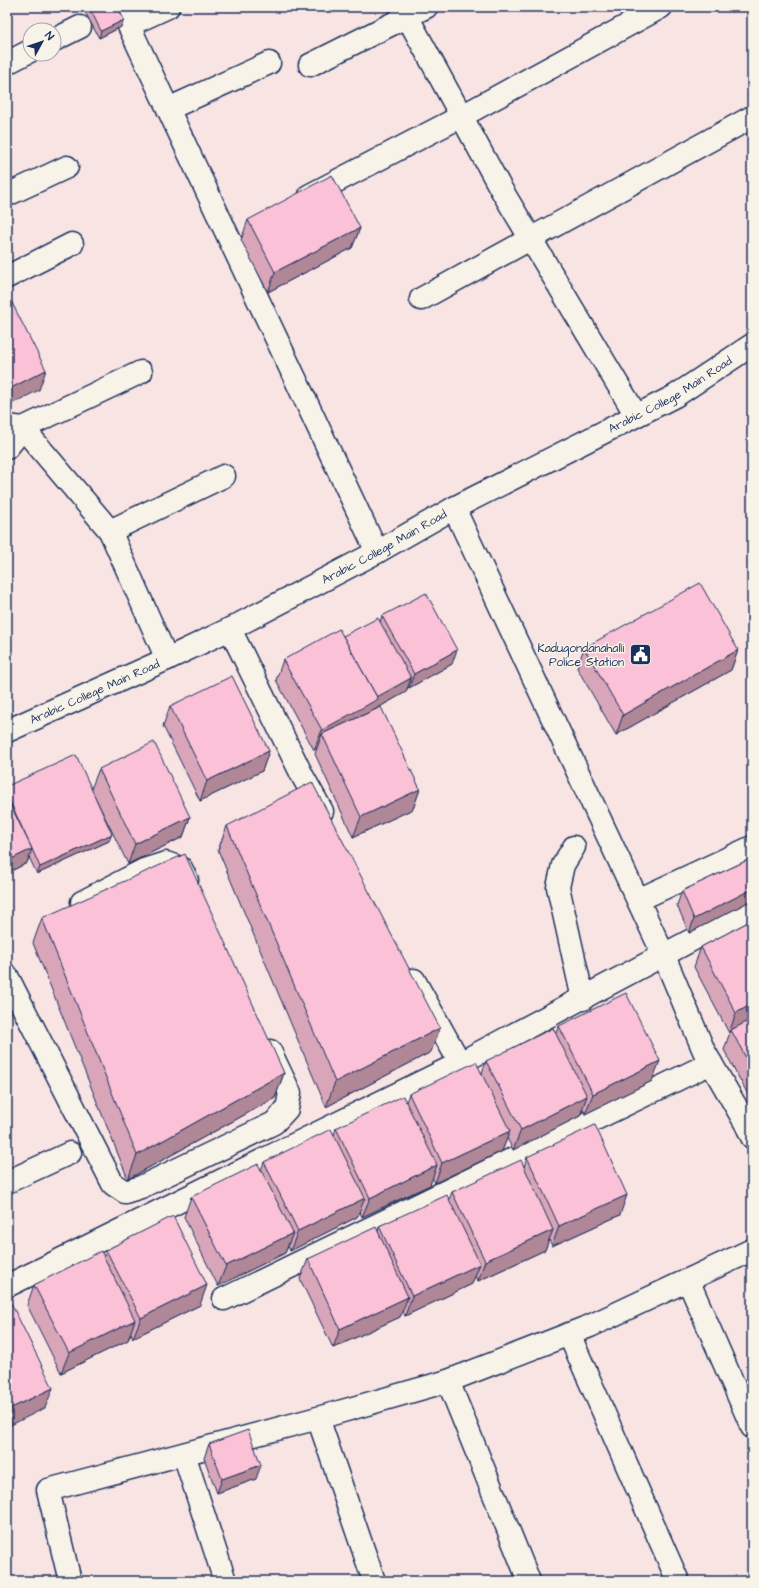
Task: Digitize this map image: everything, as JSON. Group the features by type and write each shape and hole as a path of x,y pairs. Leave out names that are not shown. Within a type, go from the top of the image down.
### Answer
{"street":[{"path":"168,7 124,16 376,552"},
{"path":"291,206 332,183 462,116 661,7"},
{"path":"310,65 412,10 462,116 501,189 636,415"},
{"path":"62,36 80,27"},
{"path":"7,63 22,55"},
{"path":"168,109 269,64"},
{"path":"421,299 752,117"},
{"path":"7,195 67,167"},
{"path":"230,240 250,228"},
{"path":"7,277 72,244"},
{"name":"Arabic College Main Road","path":"7,730 167,659 230,629 376,552 454,508 674,396 752,344"},
{"path":"7,448 15,427 141,372"},
{"path":"15,427 110,531 167,659"},
{"path":"110,531 224,476"},
{"path":"454,508 664,956 704,1051 752,1137"},
{"path":"230,629 303,777 330,826"},
{"path":"574,847 563,865 558,887 583,999"},
{"path":"638,900 752,847"},
{"path":"82,902 144,870 166,863 181,868 194,896"},
{"path":"7,1286 460,1063 752,908"},
{"path":"406,965 460,1063"},
{"path":"7,976 113,1184 125,1192 141,1187 274,1123 287,1109 290,1093 262,1036"},
{"path":"224,1299 711,1063"},
{"path":"7,1182 70,1153"},
{"path":"70,1581 48,1490 318,1418 448,1381 569,1334 752,1250"},
{"path":"688,1280 752,1427"},
{"path":"569,1334 678,1581"},
{"path":"448,1381 529,1581"},
{"path":"318,1418 374,1581"},
{"path":"184,1454 225,1581"}],"building":[{"path":"89,7 118,7 124,20 101,31"},
{"path":"332,175 360,228 275,272 248,220"},
{"path":"7,293 46,370 7,390"},
{"path":"700,583 738,650 623,715 584,648"},
{"path":"426,593 457,650 414,674 382,616"},
{"path":"378,618 411,678 377,697 343,636"},
{"path":"339,629 378,699 322,730 283,660"},
{"path":"232,676 269,751 207,781 170,706"},
{"path":"381,707 420,789 361,817 322,734"},
{"path":"154,742 190,817 135,844 99,769"},
{"path":"76,755 112,834 40,867 7,795 7,786"},
{"path":"312,782 440,1028 335,1082 227,826"},
{"path":"7,798 32,849 7,861"},
{"path":"185,854 284,1073 137,1155 42,918"},
{"path":"752,858 752,889 694,919 682,891"},
{"path":"752,920 752,1004 736,1013 701,947"},
{"path":"626,993 660,1061 593,1094 559,1026"},
{"path":"752,1019 752,1069 731,1030"},
{"path":"553,1028 587,1096 521,1130 486,1061"},
{"path":"476,1062 510,1131 442,1163 409,1094"},
{"path":"403,1096 437,1165 370,1198 336,1128"},
{"path":"595,1125 627,1195 559,1226 527,1157"},
{"path":"331,1129 365,1198 298,1231 264,1162"},
{"path":"521,1160 553,1230 485,1261 452,1192"},
{"path":"258,1164 293,1233 226,1266 191,1197"},
{"path":"447,1195 480,1264 412,1296 379,1226"},
{"path":"173,1216 207,1285 141,1318 106,1250"},
{"path":"376,1227 408,1297 340,1329 308,1259"},
{"path":"101,1251 135,1320 69,1353 34,1285"},
{"path":"11,1303 53,1388 7,1410 7,1305"},
{"path":"248,1430 261,1465 222,1479 209,1444"}],"place":[{"name":"Kadugondanahalli Police Station","path":"640,655"}]}
